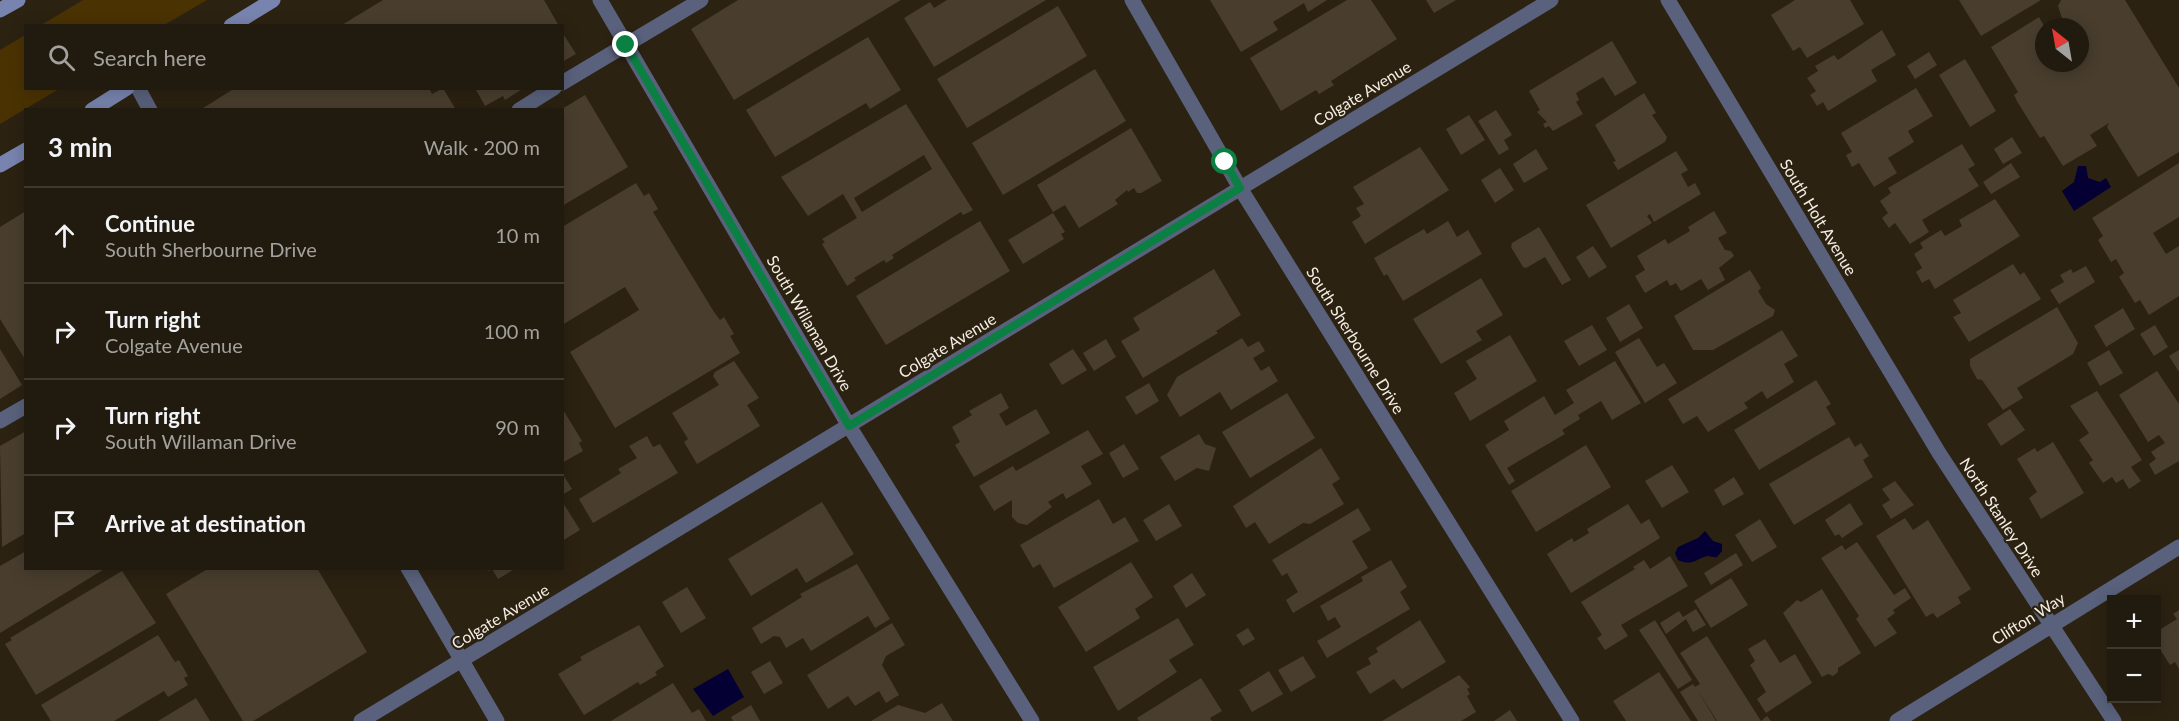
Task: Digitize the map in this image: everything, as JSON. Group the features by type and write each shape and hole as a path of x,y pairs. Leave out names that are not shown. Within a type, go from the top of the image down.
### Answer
{"main road":[{"path":"0,10 18,0"},
{"path":"234,24 273,0"},
{"path":"95,108 124,90"},
{"path":"0,165 24,151"}],"street":[{"name":"South Willaman Drive","path":"600,0 849,426 1032,721"},
{"path":"564,82 701,0"},
{"name":"South Sherbourne Drive","path":"1132,0 1240,188 1572,721"},
{"name":"Colgate Avenue","path":"361,721 1551,0"},
{"name":"South Holt Avenue","path":"1668,0 1939,453"},
{"path":"139,90 149,108"},
{"path":"522,108 551,90"},
{"path":"0,421 24,407"},
{"name":"North Stanley Drive","path":"1939,453 2114,721"},
{"name":"Clifton Way","path":"1897,721 2179,547"},
{"path":"409,570 497,721"}],"shaded area":[{"path":"83,0 207,0 166,24 43,24"},
{"path":"24,36 24,90 57,90 0,124 0,50"},
{"path":"2078,166 2086,166 2088,178 2100,182 2106,178 2111,187 2074,211 2062,191 2074,182"},
{"path":"1705,531 1713,541 1722,544 1722,551 1717,557 1707,556 1687,563 1678,560 1675,553 1678,547 1698,538"},
{"path":"728,669 744,697 713,716 693,689"}],"building":[{"path":"383,0 544,0 558,24 343,24"},
{"path":"738,0 901,0 734,100 691,29"},
{"path":"947,0 1046,0 934,67 904,18 930,2 934,8"},
{"path":"1210,0 1327,0 1308,12 1304,3 1273,22 1278,30 1241,52"},
{"path":"1347,0 1371,0 1397,39 1331,81 1334,85 1319,94 1316,90 1281,111 1250,58"},
{"path":"1426,0 1456,0 1434,13"},
{"path":"1795,0 1850,0 1864,24 1807,58 1800,47 1793,51 1771,15"},
{"path":"1959,0 2041,0 1981,36"},
{"path":"2061,0 2125,0 2179,88 2179,152 2138,177 2107,127 2109,123 2090,135 2097,146 2063,166 2044,136 2040,138 2018,103 2014,95 2018,92 1991,47 2035,20 2035,72 2089,72 2089,18 2062,18 2058,6"},
{"path":"1058,6 1087,56 967,128 937,79"},
{"path":"1882,30 1896,55 1871,70 1877,81 1828,111 1823,102 1817,106 1810,95 1816,91 1807,78 1818,71 1815,66 1834,55 1838,60"},
{"path":"564,35 576,54 564,61"},
{"path":"868,37 901,90 870,109 866,103 775,157 746,110"},
{"path":"1612,41 1637,83 1615,96 1603,77 1576,93 1579,100 1576,102 1583,114 1553,131 1549,126 1545,128 1543,124 1547,122 1537,112 1540,110 1529,91"},
{"path":"1929,52 1937,65 1915,79 1907,66"},
{"path":"1965,59 1996,111 1970,127 1939,75"},
{"path":"1095,69 1126,121 1003,195 972,143"},
{"path":"1916,88 1933,116 1908,131 1914,142 1888,158 1897,173 1874,187 1859,163 1852,167 1846,155 1852,152 1841,133"},
{"path":"232,90 430,90 432,94 444,90 455,108 203,108"},
{"path":"476,90 521,90 505,100 503,96 485,106"},
{"path":"1644,93 1656,113 1652,115 1667,137 1665,142 1618,170 1613,162 1616,161 1595,125"},
{"path":"585,95 628,167 564,205 564,108"},
{"path":"906,104 973,210 963,215 961,212 892,255 894,258 886,263 884,260 854,278 856,280 847,286 822,244 825,242 822,239 857,218 843,194 808,216 781,177","holes":["924,155 932,169 862,212 854,198"]},
{"path":"1496,110 1512,135 1504,140 1509,149 1499,155 1478,121"},
{"path":"1469,115 1485,140 1461,155 1446,129"},
{"path":"1131,128 1162,181 1141,193 1137,193 1134,188 1128,192 1127,190 1115,200 1118,204 1079,228 1065,205 1053,212 1037,185"},
{"path":"2012,137 2022,153 2003,164 1994,149"},
{"path":"1962,144 1975,165 1968,169 1979,186 1922,220 1929,232 1910,244 1895,223 1889,228 1882,218 1888,213 1880,201 1891,193 1888,188"},
{"path":"1420,147 1449,190 1365,244 1352,222 1361,216 1356,208 1364,204 1353,187"},
{"path":"1536,149 1548,169 1524,183 1513,164"},
{"path":"1676,151 1688,170 1681,174 1688,187 1695,183 1701,194 1654,222 1650,214 1647,216 1652,223 1611,248 1586,205"},
{"path":"2011,163 2020,177 1991,194 1983,182"},
{"path":"2179,163 2179,217 2153,233 2166,254 2179,246 2179,296 2149,315 2140,300 2135,303 2119,277 2124,273 2116,259 2111,262 2098,240 2103,236 2092,218"},
{"path":"1500,168 1514,190 1495,203 1481,180"},
{"path":"636,183 644,196 649,193 658,209 653,212 714,312 720,320 724,317 734,334 730,336 740,353 615,428 570,352 639,310 625,287 564,324 564,226"},
{"path":"1995,199 2020,236 1935,289 1929,279 1922,283 1916,272 1922,268 1914,254 1923,248 1920,243 1941,230 1945,236 1962,226 1959,220"},
{"path":"1714,211 1727,233 1718,238 1725,250 1731,251 1734,256 1719,268 1725,280 1708,290 1701,279 1681,291 1676,283 1670,286 1667,280 1645,293 1635,276 1645,270 1637,256 1665,239 1668,244 1690,231 1688,227"},
{"path":"24,212 24,358 0,319 0,227"},
{"path":"1053,213 1065,232 1061,234 1064,239 1023,264 1008,240"},
{"path":"980,221 1010,271 886,345 856,296"},
{"path":"1448,221 1457,237 1468,230 1482,254 1403,301 1387,274 1384,276 1374,258 1424,229 1427,234"},
{"path":"1539,227 1571,280 1562,285 1545,257 1526,268 1523,267 1511,247 1512,243"},
{"path":"1593,246 1607,267 1589,278 1576,257"},
{"path":"2013,264 2020,275 2024,272 2041,299 1969,342 1953,317 1961,313 1953,300"},
{"path":"2086,266 2095,282 2059,304 2050,290 2064,282 2060,275 2071,269 2073,273"},
{"path":"1214,269 1241,315 1216,331 1218,333 1143,378 1121,341 1140,330 1133,318"},
{"path":"1750,270 1761,288 1758,291 1766,304 1775,310 1773,316 1713,350 1693,350 1674,316"},
{"path":"1481,278 1503,315 1476,331 1482,340 1441,364 1413,319"},
{"path":"1629,304 1643,328 1620,342 1606,318"},
{"path":"2057,307 2078,343 2073,354 2017,388 2023,398 2003,410 1982,380 1977,379 1970,366 1970,359"},
{"path":"2123,308 2135,329 2106,347 2094,326"},
{"path":"1592,325 1607,350 1579,366 1564,341"},
{"path":"2155,325 2168,347 2154,356 2140,334"},
{"path":"1782,330 1798,356 1784,364 1794,382 1767,399 1762,391 1744,403 1748,408 1708,432 1697,416 1683,424 1668,399"},
{"path":"1510,335 1537,381 1470,421 1454,393 1477,379 1466,361"},
{"path":"1242,338 1248,347 1259,341 1265,351 1253,358 1261,371 1269,366 1278,381 1231,410 1220,392 1180,417 1167,395 1177,377"},
{"path":"1639,338 1657,367 1664,363 1677,383 1645,403 1615,352"},
{"path":"1106,339 1116,357 1094,371 1083,353"},
{"path":"0,349 22,385 0,399"},
{"path":"1073,349 1087,370 1062,385 1049,364"},
{"path":"2109,350 2123,373 2100,386 2087,363"},
{"path":"2179,350 2179,372 2169,356"},
{"path":"734,361 759,398 747,405 760,426 697,464 684,442 688,439 672,413 719,385 713,376 715,372"},
{"path":"1615,361 1641,403 1612,420 1601,401 1578,415 1580,419 1562,430 1565,434 1507,468 1515,481 1509,485 1485,445 1509,430 1504,421 1544,396 1555,415 1574,403 1566,390"},
{"path":"2157,371 2179,404 2179,461 2155,475 2149,464 2156,459 2151,452 2165,443 2159,435 2148,442 2119,395"},
{"path":"1816,380 1831,404 1826,407 1836,424 1759,470 1734,430"},
{"path":"1149,383 1159,401 1136,415 1125,397"},
{"path":"2097,391 2142,460 2131,467 2141,481 2129,489 2123,479 2116,483 2112,477 2103,483 2089,463 2093,460 2079,440 2089,433 2070,406"},
{"path":"1001,393 1009,408 999,414 1006,426 1036,409 1050,433 974,477 955,445 960,442 952,427 972,415 969,411"},
{"path":"1287,393 1315,438 1250,478 1222,432"},
{"path":"2010,409 2025,430 2001,446 1987,424"},
{"path":"564,411 582,441 579,443 583,451 564,462"},
{"path":"1088,430 1103,454 1081,466 1092,484 1066,499 1063,493 1048,502 1052,507 1027,525 1018,523 1012,517 1012,500 994,511 979,486 1013,466 1016,471"},
{"path":"24,432 24,534 2,547 0,446"},
{"path":"1199,434 1205,444 1216,448 1209,471 1197,468 1175,481 1160,457"},
{"path":"647,436 653,447 660,444 678,473 593,523 579,499 621,473 618,469 637,458 629,446"},
{"path":"1849,437 1855,447 1861,443 1869,456 1863,460 1873,477 1794,525 1769,484"},
{"path":"2053,442 2084,493 2041,519 2029,498 2037,492 2017,459 2035,448 2037,452"},
{"path":"1124,444 1139,469 1123,478 1109,453"},
{"path":"1586,445 1611,487 1536,532 1511,491"},
{"path":"1321,448 1340,479 1332,484 1344,504 1310,524 1303,523 1269,544 1255,522 1246,528 1233,506"},
{"path":"1672,465 1689,492 1662,508 1645,481"},
{"path":"564,476 572,489 564,494"},
{"path":"1734,477 1744,494 1723,506 1714,490"},
{"path":"1895,481 1914,505 1891,519 1882,505 1890,500 1882,489"},
{"path":"1099,499 1113,524 1125,517 1139,541 1054,588 1040,564 1033,568 1020,545"},
{"path":"822,502 854,554 806,583 797,568 751,596 728,559"},
{"path":"1850,503 1863,524 1842,538 1839,534 1835,536 1825,520"},
{"path":"564,504 580,530 564,540"},
{"path":"1169,504 1182,526 1156,541 1143,520"},
{"path":"1628,504 1641,524 1649,519 1660,538 1571,593 1547,554 1572,538 1574,542 1589,533 1587,529"},
{"path":"1358,508 1371,530 1352,541 1368,568 1293,613 1286,600 1298,592 1287,573 1282,576 1272,560"},
{"path":"1905,518 1913,530 1928,520 1971,589 1958,597 1961,603 1937,618 1933,613 1926,617 1876,536"},
{"path":"1760,519 1777,547 1752,562 1735,535"},
{"path":"1857,542 1894,595 1905,588 1911,598 1893,610 1895,613 1887,619 1897,633 1875,647 1856,619 1859,616 1821,558 1842,545 1845,550"},
{"path":"24,552 24,570 103,570 0,633 0,566"},
{"path":"1736,553 1743,565 1711,585 1704,573"},
{"path":"1670,556 1688,586 1621,625 1628,636 1605,650 1597,638 1602,635 1581,602 1635,569 1633,567 1644,560 1650,569"},
{"path":"1391,560 1407,587 1400,592 1410,609 1327,658 1317,641 1341,627 1335,617 1328,621 1320,606 1363,581 1361,577"},
{"path":"1131,562 1153,597 1135,609 1140,618 1086,652 1058,607"},
{"path":"857,564 890,619 875,628 868,616 811,651 803,638 786,648 780,637 774,636 761,644 752,628 802,597 800,594"},
{"path":"206,570 318,570 367,652 253,721 243,721 166,594"},
{"path":"493,570 513,570 498,579"},
{"path":"122,571 156,623 36,695 5,644 12,640 10,638"},
{"path":"1192,573 1206,595 1186,608 1173,586"},
{"path":"1731,578 1748,605 1711,628 1694,601"},
{"path":"687,587 706,618 681,633 662,602"},
{"path":"1822,589 1861,653 1838,668 1838,672 1833,676 1828,674 1822,677 1783,613 1797,600 1801,602"},
{"path":"1696,609 1706,625 1693,632 1686,619 1666,634 1660,623 1679,611 1683,617"},
{"path":"2179,610 2179,669 2175,662 2170,665 2161,651 2161,629 2177,619 2173,614"},
{"path":"1178,618 1194,645 1169,660 1177,672 1118,711 1093,667"},
{"path":"1420,620 1446,662 1402,689 1394,679 1370,694 1356,672 1371,664 1368,658 1378,652 1376,648"},
{"path":"1655,620 1692,680 1678,689 1639,630"},
{"path":"892,623 905,645 886,656 882,665 899,695 886,703 879,691 855,706 848,696 828,709 807,675"},
{"path":"639,625 664,666 655,672 657,675 640,685 638,682 584,715 558,674 582,660 580,657"},
{"path":"1248,628 1255,639 1243,646 1236,635"},
{"path":"158,635 175,662 179,660 188,676 184,678 188,685 168,697 164,691 114,721 51,721 41,705"},
{"path":"1707,636 1761,721 1717,721 1697,689 1716,721 1698,721 1680,692 1693,684 1695,687 1700,684 1680,653"},
{"path":"1765,639 1780,663 1795,654 1812,683 1766,713 1757,699 1766,692 1750,665 1755,661 1748,649"},
{"path":"1303,656 1316,677 1291,692 1278,670"},
{"path":"770,661 783,683 764,694 751,672"},
{"path":"1269,671 1283,694 1252,712 1239,690"},
{"path":"1659,672 1691,721 1626,721 1613,701"},
{"path":"1459,675 1470,687 1467,689 1470,694 1467,696 1476,712 1461,721 1382,721"},
{"path":"1201,678 1222,711 1210,718 1212,721 1139,721 1137,718"},
{"path":"673,683 692,713 699,709 706,721 611,721"},
{"path":"196,698 210,721 158,721"},
{"path":"942,703 953,721 871,721 898,705 925,713"},
{"path":"751,705 760,721 733,721 731,717"},
{"path":"1510,710 1517,721 1494,721"},
{"path":"1767,716 1771,721 1761,721"}],"route":[{"path":"626,45 849,426 1240,188 1225,162"}]}
